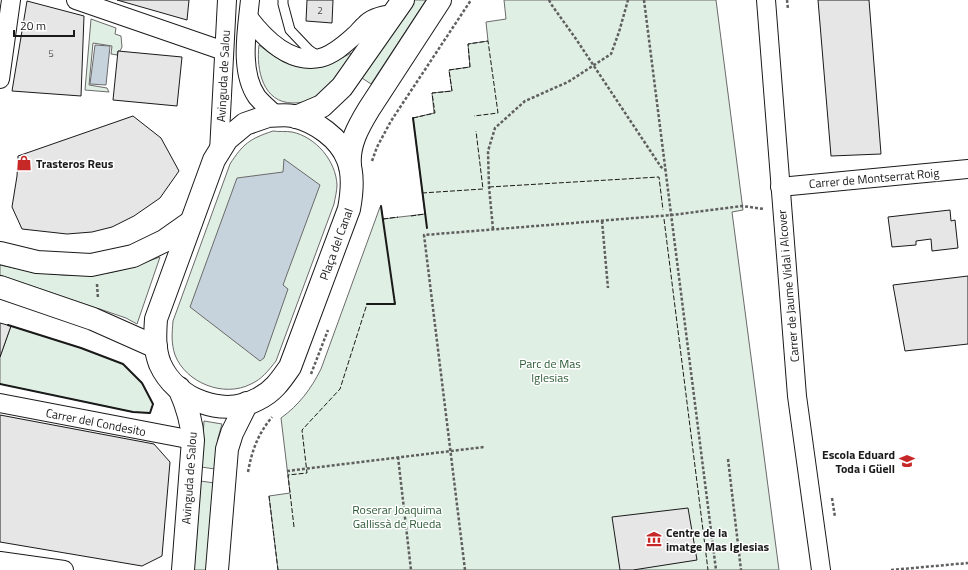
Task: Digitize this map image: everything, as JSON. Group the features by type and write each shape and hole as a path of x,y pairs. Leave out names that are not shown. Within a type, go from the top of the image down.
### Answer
{"main road":[{"path":"350,166 349,157 352,141 358,127 440,0"},
{"path":"287,117 322,106 342,87 395,5"},
{"name":"Plaça del Canal","path":"268,116 287,117 315,124 325,130 342,150 348,159 350,166 352,183 349,209 290,367 277,386 258,400 236,407 213,406 191,398 173,384 160,364 154,342 156,319 214,160 227,139 245,124 268,116"},
{"path":"0,253 36,262 96,264 133,256 164,241 191,222"},
{"path":"0,287 100,322 156,347"},
{"name":"Avinguda de Salou","path":"179,388 187,407 192,425 193,440 183,570"},
{"path":"217,570 227,449 232,433 247,403"}],"street":[{"path":"0,79 11,0"},
{"path":"76,0 224,51"},
{"name":"Avinguda de Salou","path":"219,152 227,0"},
{"name":"Avinguda de Salou","path":"250,0 246,56 247,74 257,96 265,106 287,117"},
{"name":"Carrer de Jaume Vidal i Alcover","path":"766,0 797,396 821,570"},
{"path":"249,18 270,43 289,54 306,58 320,58 331,53 356,35 366,23 395,5"},
{"name":"Carrer de Montserrat Roig","path":"780,187 968,169"},
{"name":"Carrer del Condesito","path":"0,403 193,440"},
{"path":"0,561 64,570"}],"lane":[{"path":"283,0 290,30 309,50 320,58"}],"path":[{"path":"549,0 661,167 666,170"},
{"path":"492,229 488,151 496,128 525,101 568,82 593,64 611,54 628,0"},
{"path":"644,0 716,570"},
{"path":"465,570 424,235 672,215 742,206 782,212"},
{"path":"602,221 608,288"},
{"path":"96,264 100,322"},
{"path":"287,471 484,447"},
{"path":"398,457 411,570"},
{"path":"728,459 741,570"},
{"path":"891,570 968,563"}],"green space":[{"path":"414,0 426,0 371,84 362,78"},
{"name":"Parc de Mas Iglesias","path":"504,0 716,0 743,210 732,212 779,570 278,570 269,496 290,493 281,418 304,396 321,369 380,207 381,206 383,219 425,214 413,118 434,113 432,93 452,91 449,70 470,67 468,44 488,41 486,22 506,19"},
{"path":"91,19 116,28 115,34 121,36 122,47 120,51 118,51 117,55 111,54 112,46 93,43 89,85 107,88 109,92 85,90"},
{"path":"259,45 282,61 304,67 325,65 351,53 352,54 339,73 323,91 309,100 293,103 283,102 268,91 259,65"},
{"path":"273,131 292,132 301,135 309,139 323,151 329,159 336,176 337,187 334,204 276,361 262,377 251,384 240,388 218,388 197,380 180,365 175,355 173,346 173,321 230,164 247,143"},
{"path":"160,257 137,324 126,318 0,275 0,265 62,275 94,275 125,269"},
{"path":"11,326 81,348 123,364 142,383 153,404 150,413 133,412 0,384 0,357"},
{"path":"204,421 222,424 218,438 215,469 201,467"},
{"path":"200,481 215,483 208,570 193,570"}],"shaded area":[{"path":"95,45 110,46 106,85 90,84"},
{"path":"284,159 320,185 283,285 288,289 264,358 260,361 190,307 237,178 283,172"}],"building":[{"path":"117,0 189,0 187,20"},
{"path":"307,0 333,0 332,23 306,21"},
{"path":"818,0 869,0 881,154 831,156"},
{"path":"27,1 84,16 81,96 12,91"},
{"path":"118,51 182,57 177,106 113,100"},
{"path":"133,116 161,138 179,171 160,198 134,216 112,227 92,232 67,234 22,229 12,207 17,176 18,156"},
{"path":"950,210 951,221 955,220 958,248 932,251 931,239 916,241 916,245 892,247 888,217"},
{"path":"968,276 968,344 905,351 893,285"},
{"path":"0,323 11,326 0,357"},
{"path":"0,415 154,444 170,462 162,556 142,566 0,542"},
{"name":"Centre de la imatge Mas Iglesias","path":"688,508 697,560 633,570 620,570 612,517"}],"fence":[{"path":"413,118 435,113 432,93 452,91 449,70 470,67 468,44 488,41 498,113 474,116"},
{"path":"422,193 483,189 476,131"},
{"path":"489,187 659,177 663,210"},
{"path":"411,216 425,214"},
{"path":"383,219 398,217"},
{"path":"664,219 708,570"},
{"path":"294,527 288,475 307,473 302,430 340,389 367,304"},
{"path":"269,496 278,570"}],"wall":[{"path":"413,118 427,228"},
{"path":"367,304 395,304 381,206"},
{"path":"0,384 133,412 150,413 153,404 142,383 123,364 81,348 8,325"}],"place":[{"name":"Trasteros Reus","path":"24,163"},
{"name":"Escola Eduard Toda i Güell","path":"907,461"},
{"name":"Centre de la imatge Mas Iglesias","path":"654,539"}],"park label":[{"name":"Roserar Joaquima Gallissà de Rueda","path":"397,516"}]}
